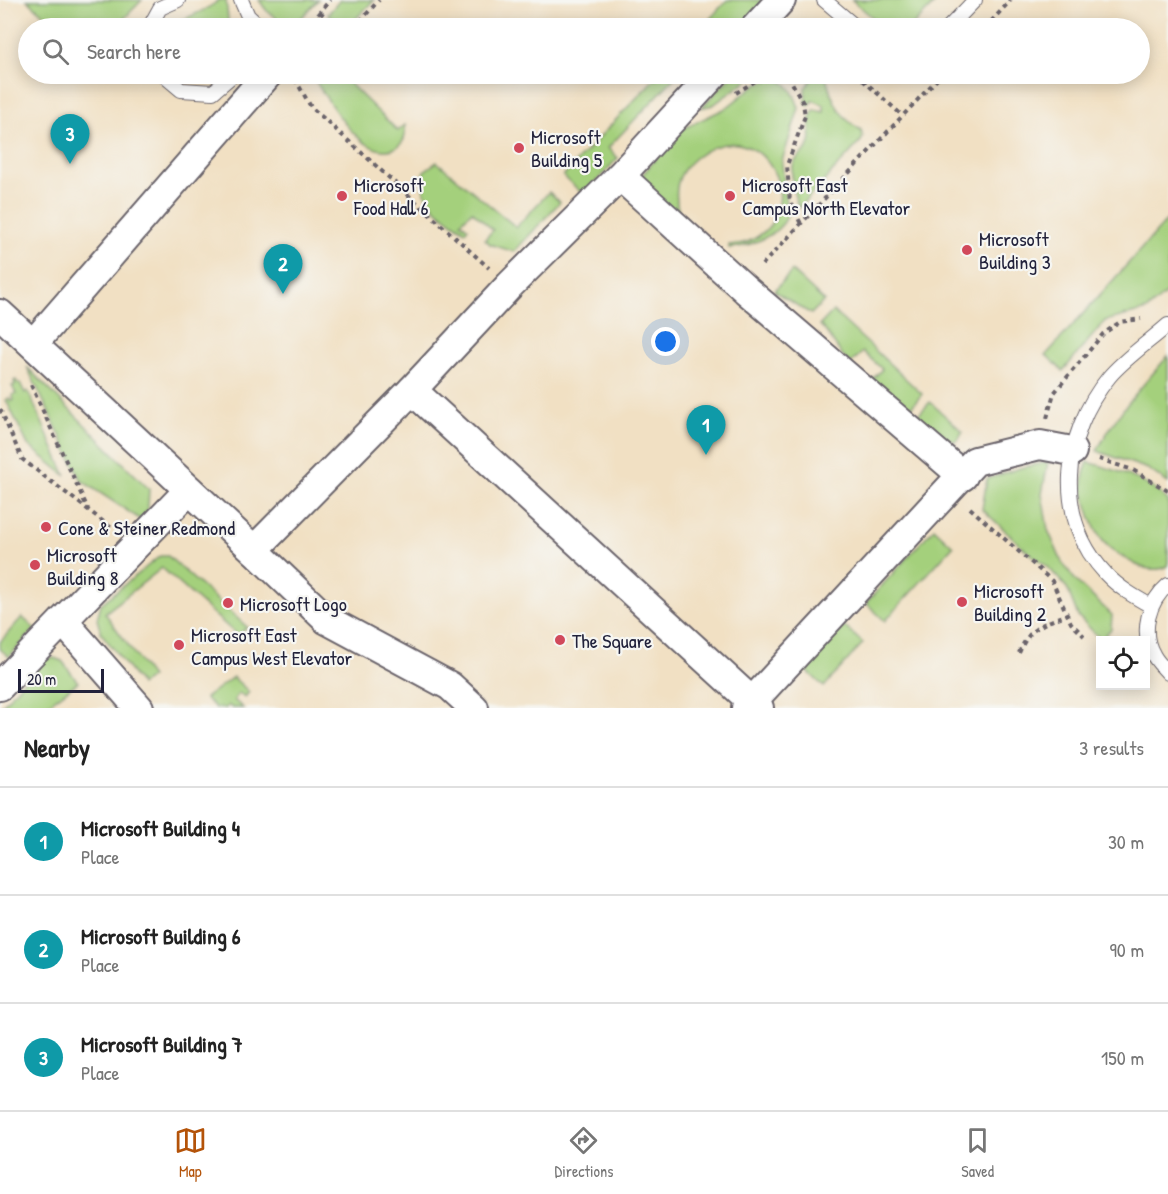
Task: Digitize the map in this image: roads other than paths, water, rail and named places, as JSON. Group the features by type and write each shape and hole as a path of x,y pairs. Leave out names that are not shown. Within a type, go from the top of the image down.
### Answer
{"street":[{"path":"763,18 780,0"},
{"path":"33,344 259,84"},
{"path":"254,550 412,390 510,285 620,176 705,84"},
{"path":"620,176 956,483"},
{"path":"0,314 327,620 450,686 474,708"},
{"path":"412,390 753,706 975,461 1040,445 1072,452"},
{"path":"0,686 189,490"},
{"path":"63,621 139,708"}],"lane":[{"path":"154,18 160,8 178,0"},
{"path":"241,0 250,18"},
{"path":"824,0 845,18"},
{"path":"958,18 975,0"},
{"path":"174,84 181,90 213,92 222,84"},
{"path":"1151,606 1124,590 1106,575 1082,540 1070,503 1072,452 1082,419 1110,376 1168,325"},
{"path":"1168,585 1151,606 1146,630 1152,654 1168,673"}],"place":[{"name":"Microsoft Building 5","path":"519,148"},
{"name":"Microsoft Building 7","path":"70,164"},
{"name":"Microsoft Food Hall 6","path":"342,196"},
{"name":"Microsoft East Campus North Elevator","path":"730,196"},
{"name":"Microsoft Building 3","path":"967,250"},
{"name":"Microsoft Building 6","path":"283,294"},
{"name":"Microsoft Building 4","path":"706,455"},
{"name":"Cone & Steiner Redmond","path":"46,527"},
{"name":"Microsoft Building 8","path":"35,565"},
{"name":"Microsoft Building 2","path":"962,602"},
{"name":"Microsoft Logo","path":"228,603"},
{"name":"The Square","path":"560,640"},
{"name":"Microsoft East Campus West Elevator","path":"179,645"}]}
